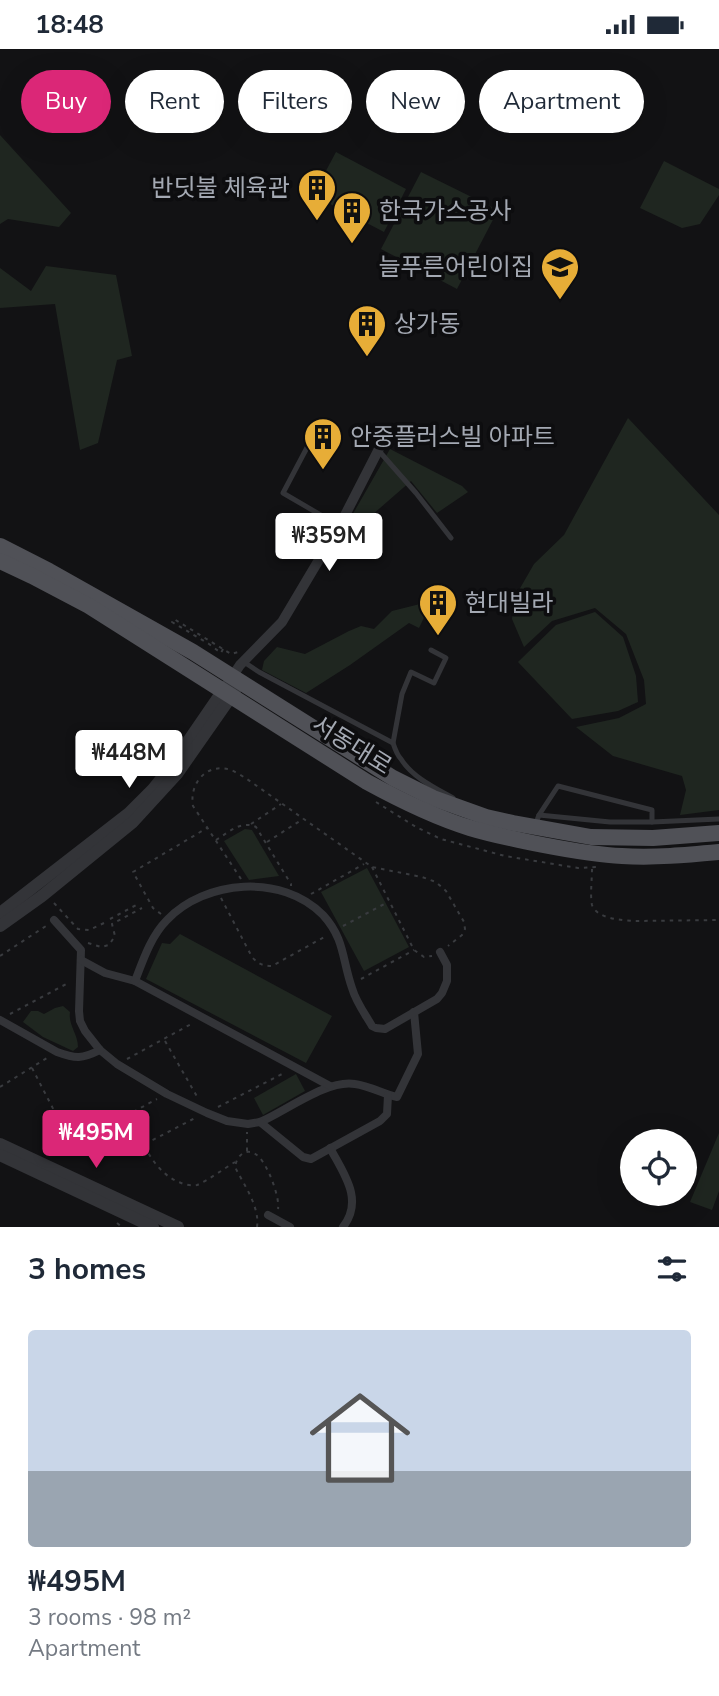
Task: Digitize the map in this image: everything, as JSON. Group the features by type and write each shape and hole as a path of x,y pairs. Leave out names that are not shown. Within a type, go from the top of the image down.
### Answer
{"main road":[{"name":"서동대로","path":"0,546 193,652 232,686 367,782 407,803 470,828 591,853 622,856 719,852"},
{"name":"서동대로","path":"0,561 89,606 433,798 486,817 537,821 591,837 653,838 719,833"}],"street":[{"path":"0,926 42,895 129,813 169,769 232,686 242,657 282,622 342,521 380,447"},
{"path":"135,981 156,934 177,910 217,891 246,886 266,887 289,894 322,914 335,931 344,951 355,998 372,1026 376,1028 384,1028 437,999 447,981 447,965 440,952"},
{"path":"0,913 42,895"},
{"path":"54,920 81,950 80,1021 100,1050 117,1065 167,1094 227,1121 248,1124 260,1122 330,1086 352,1083 397,1097 418,1053 414,1012"},
{"path":"81,960 105,973 135,981 330,1086"},
{"path":"0,1020 57,1052 75,1058 82,1058 100,1050"},
{"path":"260,1122 303,1157 311,1159 380,1121 387,1114 388,1095"},
{"path":"0,1144 178,1227"},
{"path":"331,1148 353,1192 354,1204 343,1227"},
{"path":"0,1155 153,1227"},
{"path":"272,1217 290,1227"}],"lane":[{"path":"320,423 283,493 331,521 342,521"},
{"path":"380,447 451,538"},
{"path":"431,650 446,658 434,683 411,672 402,694 393,743 401,761 413,772 434,788 486,817"},
{"path":"242,657 259,672 393,743"},
{"path":"537,821 558,786 652,810 652,822"},
{"path":"537,821 652,822 719,819"}],"path":[{"path":"223,649 220,653 172,622 174,619 211,642 223,649 231,654 242,657"},
{"path":"246,886 193,806 193,786 202,775 214,769 230,769 247,779 372,867 436,882 446,891 464,922 465,929 456,941 430,957 424,957 414,950 372,867"},
{"path":"251,824 281,804"},
{"path":"266,843 303,819"},
{"path":"215,840 242,824 256,827 291,884 289,894"},
{"path":"167,919 153,908 134,872 207,828"},
{"path":"591,853 592,904 597,911 619,920 719,920"},
{"path":"301,899 365,863"},
{"path":"217,891 252,957 264,966 272,966 335,931"},
{"path":"42,895 78,929 85,931 104,923"},
{"path":"344,926 389,901"},
{"path":"110,919 140,903"},
{"path":"74,941 78,937 96,946 109,945 115,936 112,924 142,908"},
{"path":"0,956 54,920"},
{"path":"351,985 414,950"},
{"path":"11,1013 80,976"},
{"path":"117,1065 203,1018"},
{"path":"164,1039 206,1112"},
{"path":"0,1087 57,1052"},
{"path":"145,1144 295,1067"},
{"path":"32,1068 60,1122 78,1135 87,1135 167,1094"},
{"path":"128,1115 160,1170 167,1177 187,1185 197,1185 236,1161"},
{"path":"247,1152 248,1124"},
{"path":"257,1227 258,1216 235,1167 239,1156 247,1152 260,1158 278,1194 279,1202 272,1217"}],"shaded area":[{"path":"0,135 71,213 59,227 8,219 0,224"},
{"path":"336,152 406,189 384,232 313,195"},
{"path":"664,161 719,189 719,195 700,224 682,228 640,208"},
{"path":"421,172 498,210 457,289 381,249"},
{"path":"46,266 116,275 132,356 117,360 98,443 80,450 55,304 0,308 0,268 31,291"},
{"path":"628,418 719,515 719,810 680,815 686,790 682,776 613,756 576,727 619,718 646,704 644,680 626,634 595,608 552,621 524,647 512,619 515,597 534,564 564,535"},
{"path":"390,449 462,486 468,492 437,513 411,481 372,515 350,519"},
{"path":"432,601 419,628 409,623 306,693 262,670 264,661 277,647 305,654 361,626 374,629 392,611"},
{"path":"595,612 623,637 636,676 638,702 618,711 572,719 518,662 556,625"},
{"path":"245,829 252,830 279,876 249,880 224,841"},
{"path":"367,868 409,947 364,971 321,892"},
{"path":"180,934 332,1016 306,1063 146,979 162,943 170,944"},
{"path":"63,1006 70,1012 70,1021 78,1042 78,1047 73,1051 43,1037 23,1022 31,1011 44,1014"},
{"path":"296,1074 305,1091 263,1115 254,1098"},
{"path":"719,1133 719,1191 712,1210 697,1205 697,1185"}],"place":[{"name":"반딧불 체육관","path":"317,222"},
{"name":"한국가스공사","path":"352,245"},
{"name":"늘푸른어린이집","path":"560,301"},
{"name":"상가동","path":"367,358"},
{"name":"안중플러스빌 아파트","path":"323,471"},
{"name":"현대빌라","path":"438,637"}]}
